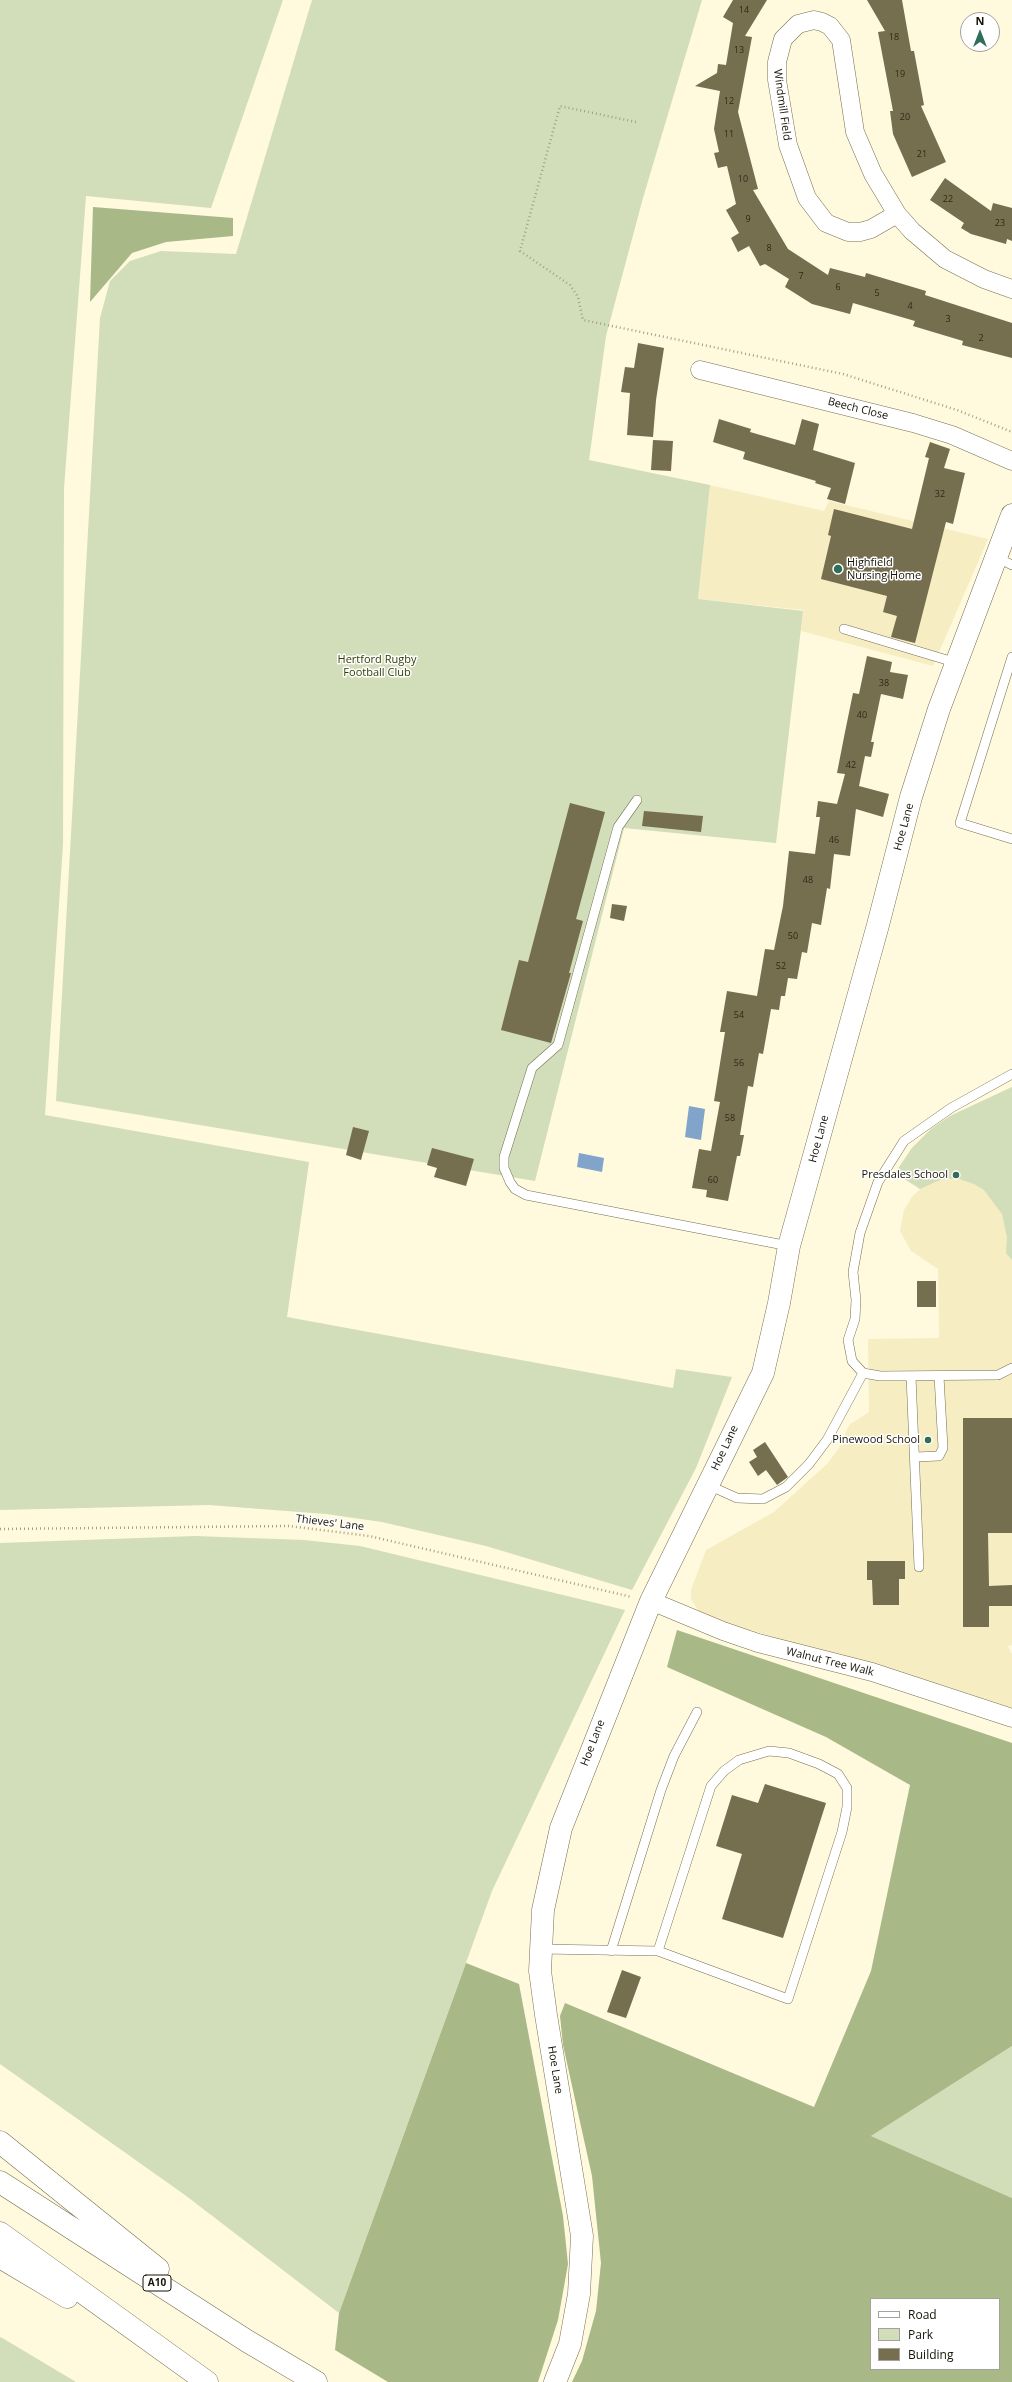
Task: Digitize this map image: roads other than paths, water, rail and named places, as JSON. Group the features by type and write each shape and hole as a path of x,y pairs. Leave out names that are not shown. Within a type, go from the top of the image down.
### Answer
{"main road":[{"name":"Hoe Lane","path":"555,2382 570,2344 579,2294 582,2236 546,2015 540,1949 543,1910 561,1828 650,1601 763,1373 779,1303 789,1246 878,925 911,797 939,709 957,663 1004,561 1012,515"},
{"path":"0,2142 247,2341"},
{"name":"A10","path":"0,2182 247,2341 316,2382"},
{"path":"0,2233 206,2382"},
{"path":"0,2257 206,2382"}],"street":[{"name":"Windmill Field","path":"897,214 871,229 860,232 848,232 826,223 807,198 788,145 777,80 777,62 783,39 798,24 814,20 822,22 830,26 841,40 855,132 874,174 897,214 912,231 945,259 977,276 1012,289"},
{"name":"Beech Close","path":"700,370 912,423 952,435 1012,461"},
{"name":"Walnut Tree Walk","path":"650,1601 723,1631 758,1643 872,1672 1012,1718"}],"lane":[{"path":"844,629 957,663"},
{"path":"1012,657 960,823 1012,839"},
{"path":"637,800 618,827 558,1044 532,1068 504,1157 504,1168 515,1189 526,1195 789,1246"},
{"path":"1012,1074 951,1108 904,1141 878,1182 860,1233 852,1272 856,1300 855,1319 848,1340 852,1361 863,1373 880,1376 998,1375 1012,1368"},
{"path":"708,1485 737,1498 763,1499 786,1487 809,1464 827,1440 863,1373"},
{"path":"911,1376 916,1457 919,1567"},
{"path":"916,1457 939,1456 943,1448 939,1376"},
{"path":"611,1951 661,1790 674,1756 697,1712"},
{"path":"540,1949 658,1951 788,1999 842,1832 847,1807 847,1788 838,1774 820,1764 789,1753 769,1751 739,1760 724,1771 711,1786 658,1951"}],"water":[{"path":"689,1106 705,1109 701,1140 685,1137"},
{"path":"579,1153 604,1158 602,1172 577,1167"}],"place":[{"name":"Highfield Nursing Home","path":"838,569"},
{"name":"Presdales School","path":"956,1175"},
{"name":"Pinewood School","path":"928,1440"}],"park label":[{"name":"Hertford Rugby Football Club","path":"377,666"}]}
